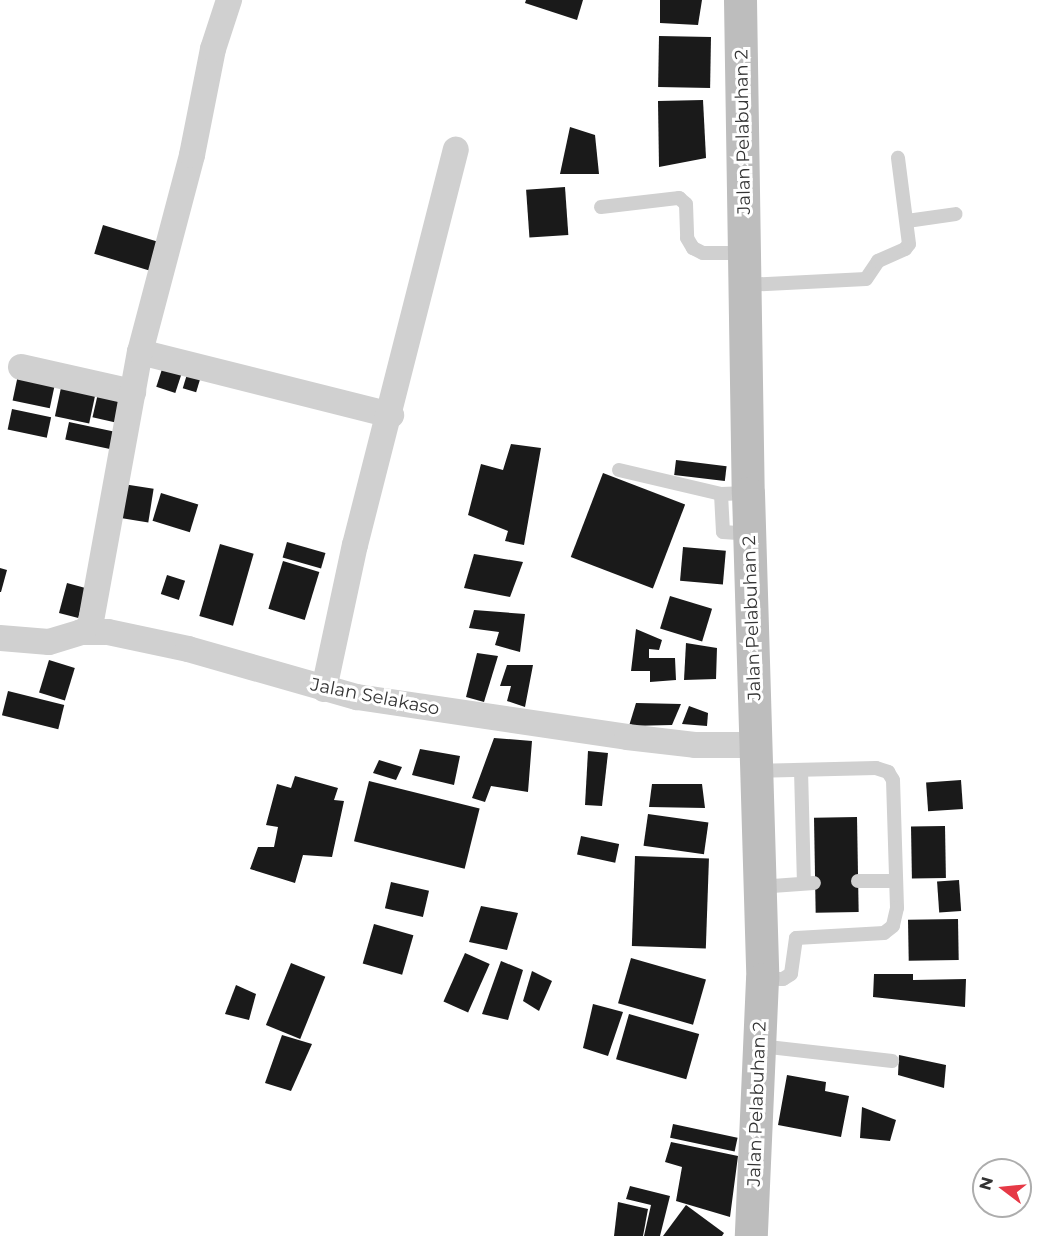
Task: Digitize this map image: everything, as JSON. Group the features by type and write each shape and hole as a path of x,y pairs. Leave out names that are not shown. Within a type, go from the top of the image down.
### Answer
{"main road":[{"name":"Jalan Pelabuhan 2","path":"740,0 746,285 734,494 749,534 762,979 751,1236"}],"street":[{"path":"90,632 140,352 192,155 213,50 229,0"},
{"path":"324,689 355,545 391,415 456,150"},
{"path":"140,352 391,415"},
{"path":"21,367 133,392"},
{"name":"Jalan Selakaso","path":"0,638 49,642 90,632 188,649 324,689 627,737 695,745 756,758"}],"lane":[{"path":"746,285 866,279 878,261 909,244 898,158"},
{"path":"601,207 679,198 686,204 687,238 693,248 703,253 746,253"},
{"path":"906,221 956,214"},
{"path":"619,470 734,494"},
{"path":"756,758 801,770 876,768 892,775 897,908 890,930 796,938 791,974 783,979 762,979"},
{"path":"759,886 809,883 801,770"},
{"path":"858,881 896,881"},
{"path":"760,1046 892,1060"}],"building":[{"path":"526,0 583,0 577,20 525,3"},
{"path":"660,0 702,0 698,25 660,23"},
{"path":"659,36 711,37 710,88 658,87"},
{"path":"703,100 706,158 659,167 658,101"},
{"path":"570,127 595,135 599,174 560,174"},
{"path":"565,187 568,235 529,238 526,190"},
{"path":"103,225 166,244 157,273 94,254"},
{"path":"164,363 183,369 175,393 156,387"},
{"path":"188,371 201,375 196,392 183,388"},
{"path":"18,375 55,383 50,408 13,400"},
{"path":"62,383 96,390 89,424 55,416"},
{"path":"99,389 124,395 118,423 92,417"},
{"path":"12,409 51,417 47,438 8,430"},
{"path":"69,422 116,432 112,450 65,440"},
{"path":"511,444 541,448 524,545 505,541 508,531 468,515 481,464 503,470"},
{"path":"676,460 727,466 725,481 674,475"},
{"path":"603,473 685,505 653,589 571,557"},
{"path":"123,484 154,489 148,522 118,518"},
{"path":"161,493 198,504 190,532 153,521"},
{"path":"287,542 325,553 321,568 283,557"},
{"path":"220,544 254,554 233,626 199,616"},
{"path":"683,547 726,551 723,585 680,581"},
{"path":"474,554 523,562 510,597 464,588"},
{"path":"283,561 319,572 305,620 268,609"},
{"path":"0,568 7,570 1,592 0,592"},
{"path":"167,575 185,581 179,600 161,594"},
{"path":"67,583 86,588 78,618 59,613"},
{"path":"670,596 712,609 702,641 660,629"},
{"path":"474,610 525,614 520,652 495,645 499,632 469,628"},
{"path":"636,629 662,640 659,650 649,649 649,658 675,658 676,680 650,682 650,671 631,671"},
{"path":"686,643 717,648 716,679 684,680"},
{"path":"477,653 498,656 484,702 466,697"},
{"path":"49,660 75,668 65,700 39,693"},
{"path":"507,665 533,665 525,707 507,701 511,686 500,686"},
{"path":"8,691 64,705 58,729 2,715"},
{"path":"636,703 681,704 672,725 629,726"},
{"path":"689,706 708,713 707,726 682,724"},
{"path":"494,738 532,741 528,792 491,786 485,802 472,798"},
{"path":"420,749 460,756 454,785 412,775"},
{"path":"588,751 608,753 602,806 585,805"},
{"path":"379,760 402,767 396,780 373,773"},
{"path":"295,776 338,788 334,800 344,801 332,857 303,855 295,883 250,869 258,847 274,847 278,827 266,825 277,784 291,788"},
{"path":"961,780 963,809 928,811 926,782"},
{"path":"369,781 480,809 465,869 354,841"},
{"path":"652,784 702,784 705,808 649,807"},
{"path":"648,814 708,822 704,854 644,846"},
{"path":"857,817 859,912 816,913 814,818"},
{"path":"945,826 946,878 912,879 911,827"},
{"path":"581,836 619,844 615,863 577,855"},
{"path":"635,856 709,859 706,949 632,946"},
{"path":"959,880 961,911 939,912 937,882"},
{"path":"391,882 429,891 423,917 385,908"},
{"path":"481,906 518,913 507,950 469,942"},
{"path":"958,919 959,960 909,961 908,920"},
{"path":"374,924 413,935 402,975 363,963"},
{"path":"465,953 490,964 468,1012 443,1001"},
{"path":"631,958 706,979 693,1025 618,1003"},
{"path":"501,961 523,970 508,1020 482,1014"},
{"path":"291,963 325,977 300,1039 266,1025"},
{"path":"532,971 552,981 539,1011 523,1001"},
{"path":"874,974 913,974 913,980 966,979 965,1007 873,997"},
{"path":"236,985 256,994 249,1020 225,1014"},
{"path":"593,1004 623,1012 608,1056 583,1048"},
{"path":"629,1014 699,1034 686,1079 616,1059"},
{"path":"282,1035 312,1044 291,1091 265,1083"},
{"path":"899,1055 946,1065 944,1088 898,1075"},
{"path":"787,1075 826,1082 825,1091 849,1096 841,1137 778,1125"},
{"path":"862,1107 896,1120 890,1141 860,1138"},
{"path":"673,1124 738,1138 735,1151 670,1138"},
{"path":"671,1142 738,1156 730,1217 676,1201 682,1167 665,1162"},
{"path":"630,1186 670,1196 660,1236 644,1236 651,1205 626,1199"},
{"path":"618,1202 648,1209 643,1236 614,1236"},
{"path":"686,1205 724,1233 722,1236 663,1236"}]}
